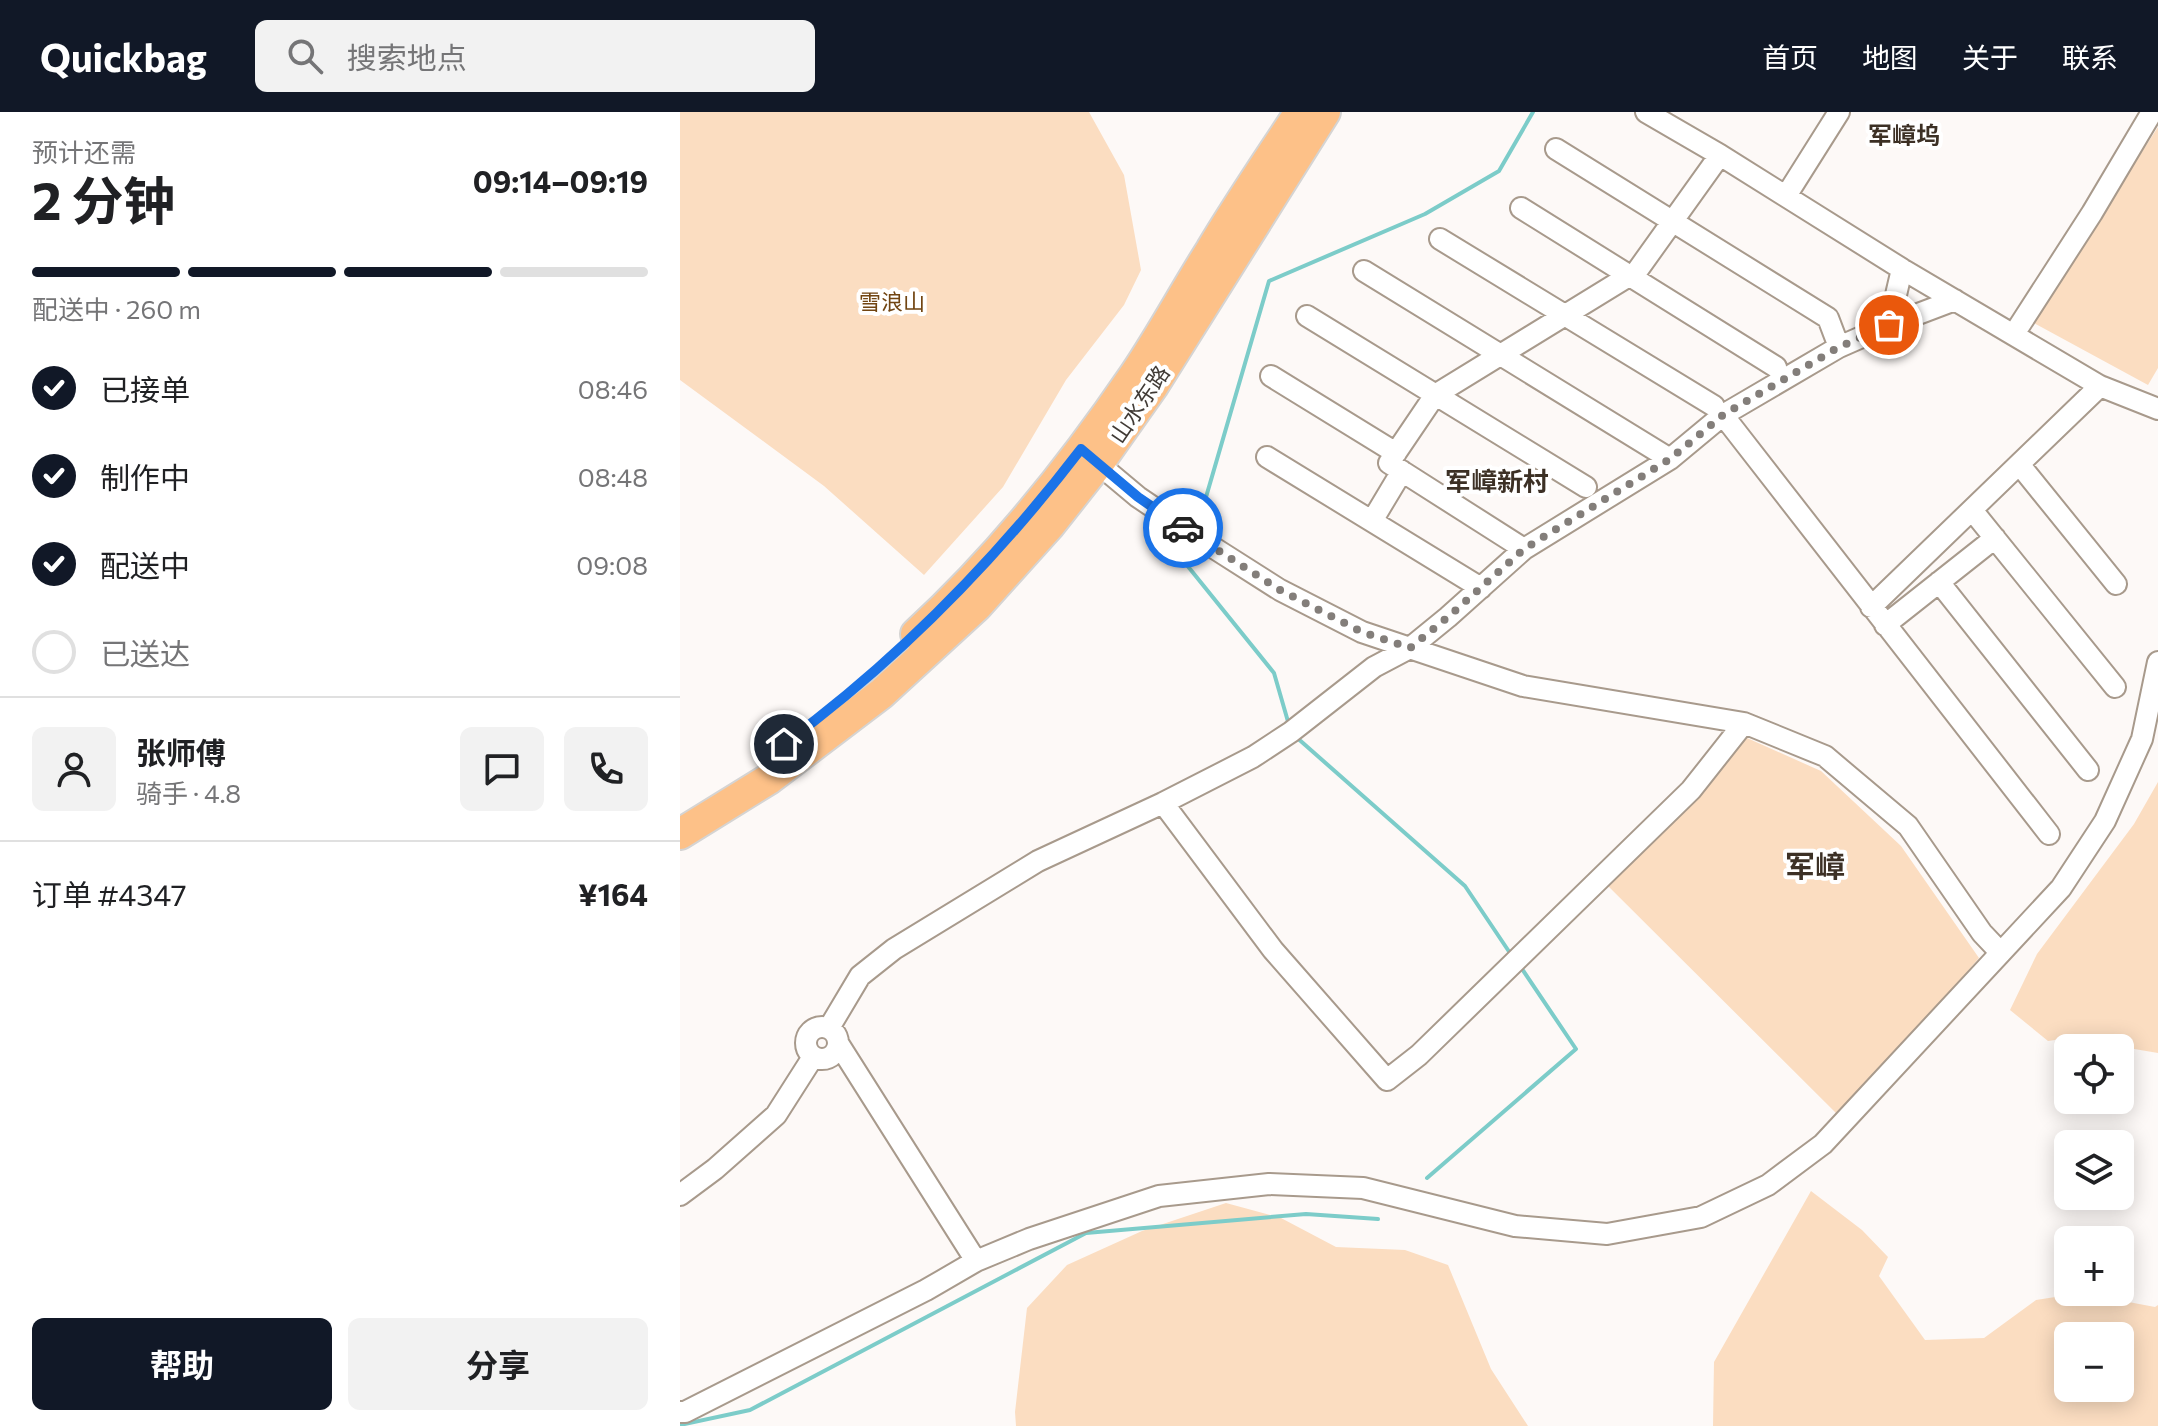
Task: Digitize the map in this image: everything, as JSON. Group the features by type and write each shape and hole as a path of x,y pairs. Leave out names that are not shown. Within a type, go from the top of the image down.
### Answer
{"highway":[{"name":"山水东路","path":"680,834 769,779 881,694 977,606 1049,526 1136,373 1300,112"},
{"name":"山水东路","path":"680,812 763,759 826,713 885,663 939,613 1041,502 1090,456 1153,386 1325,112"}],"street":[{"path":"1646,112 2100,386 2158,409"},
{"path":"1786,196 1839,112"},
{"path":"2014,334 2152,112"},
{"path":"1556,149 1828,318 1839,347"},
{"path":"1372,521 1435,395 1637,271 1720,155"},
{"path":"1521,208 1776,367"},
{"path":"1440,239 1718,410 2049,834"},
{"path":"1889,325 1902,269"},
{"path":"1364,271 1670,459"},
{"path":"834,1036 860,976 894,949 1038,861 1253,757 1291,732 1374,667 1410,648 1524,549 1670,459 1718,410 1839,347 1955,300"},
{"path":"1307,316 1586,487"},
{"path":"1271,376 1524,549"},
{"path":"1871,607 2100,386"},
{"path":"1090,456 1138,497 1203,541 1280,590 1362,632 1523,686 1744,723 1825,756 1908,826 1982,933 2000,952"},
{"path":"1267,457 1481,588"},
{"path":"2019,464 2116,584"},
{"path":"1972,510 2115,687"},
{"path":"1885,625 1995,538"},
{"path":"1939,582 2088,770"},
{"path":"680,1412 926,1290 976,1261 1029,1239 1159,1196 1269,1184 1363,1188 1515,1226 1607,1234 1701,1217 1768,1185 1823,1144 2061,888 2105,821 2142,739 2158,662"},
{"path":"1163,803 1273,950 1387,1080 1419,1055 1691,790 1744,723"},
{"path":"680,1195 715,1169 776,1115 813,1057 805,1043 808,1035 813,1029 821,1027 834,1036 976,1261"}],"green space":[{"name":"雪浪山","path":"680,112 1089,112 1124,175 1141,270 1124,305 1066,380 1003,487 924,575 824,486 680,380"},
{"path":"2158,127 2158,368 2148,385 2032,322"},
{"path":"1747,738 1821,771 1901,846 1979,958 1841,1118 1604,882"},
{"path":"2158,782 2158,1053 2134,1049 2134,1034 2054,1034 2054,1040 2048,1041 2010,1010 2037,954 2134,824"},
{"path":"1811,1191 1862,1230 1888,1257 1879,1276 1925,1340 1984,1338 2036,1300 2054,1297 2054,1306 2158,1305 2158,1426 1713,1426 1714,1362"},
{"path":"1226,1203 1281,1218 1336,1247 1405,1250 1448,1265 1491,1369 1528,1426 1016,1426 1027,1308 1067,1265 1142,1231"}],"waterway":[{"path":"1197,528 1269,281 1425,214 1499,171 1533,112"},
{"path":"1193,540 1186,564 1274,673 1289,725"},
{"path":"1295,736 1465,886 1512,956"},
{"path":"1427,1178 1576,1049 1520,966"},
{"path":"680,1425 750,1410 1086,1233 1306,1214 1378,1219"}],"way so far":[{"path":"1183,528 1280,590 1362,632 1410,648 1524,549 1670,459 1723,415 1839,347 1889,325"}],"district":[{"name":"军嶂坞","path":"1904,134"},
{"name":"军嶂新村","path":"1497,480"},
{"name":"军嶂","path":"1815,864"}],"route":[{"path":"784,744 826,713 939,613 1041,502 1081,449 1138,497 1183,528"}]}
